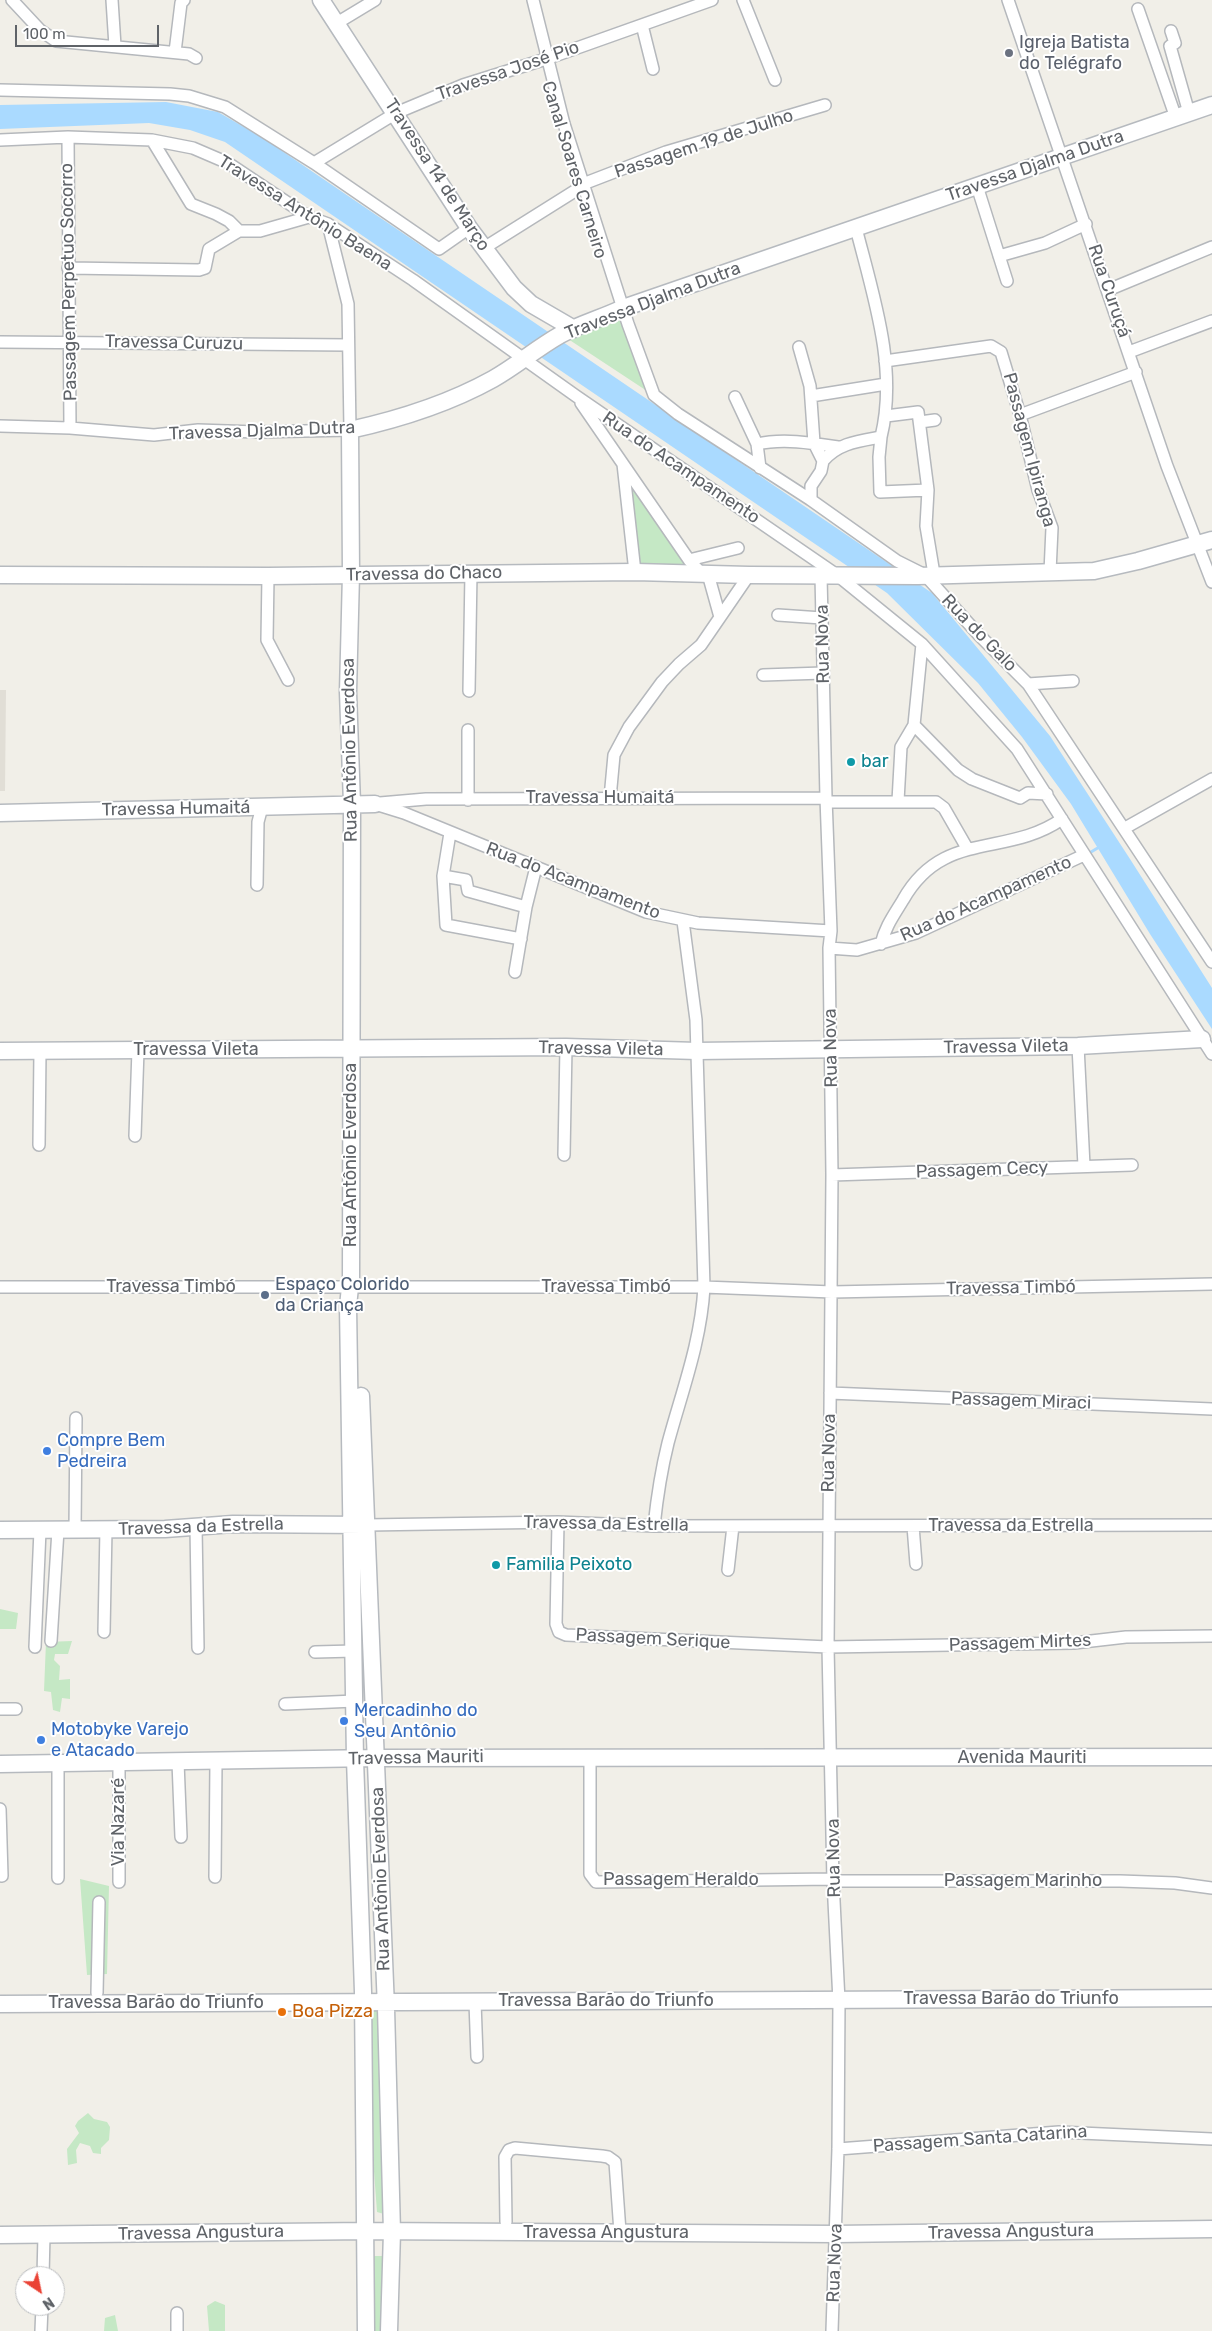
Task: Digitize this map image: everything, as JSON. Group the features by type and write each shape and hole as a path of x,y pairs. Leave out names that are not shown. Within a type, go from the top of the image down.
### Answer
{"street":[{"path":"12,0 40,30 56,41 175,52 189,54 196,58"},
{"path":"112,0 115,46"},
{"path":"175,52 181,3 184,0"},
{"name":"Travessa 14 de Março","path":"321,0 338,23 469,228 514,288 566,332"},
{"path":"338,23 375,0"},
{"name":"Canal Soares Carneiro","path":"525,0 620,310 654,395"},
{"name":"Canal Soares Carneiro","path":"533,0 543,60"},
{"name":"Travessa José Pio","path":"314,163 396,113 463,84 543,60 712,0"},
{"path":"743,0 774,80"},
{"name":"Rua Curuçá","path":"1008,0 1063,156 1167,466 1205,542 1212,582"},
{"path":"1138,9 1182,115"},
{"path":"642,25 653,69"},
{"path":"1171,31 1175,44 1170,46 1182,115"},
{"path":"0,90 190,96 225,107 314,163 439,249 469,228"},
{"name":"Passagem 19 de Julho","path":"484,248 581,186 666,152 825,105"},
{"name":"Travessa Djalma Dutra","path":"0,426 70,428 154,435 198,430 257,432 350,430 389,422 433,407 486,382 566,332 620,310 1212,105"},
{"name":"Travessa Antônio Baena","path":"0,140 68,137 152,140 193,148 228,163 309,217 328,224 527,358"},
{"name":"Passagem Perpetuo Socorro","path":"68,137 70,428"},
{"path":"152,140 190,204 229,221 239,231"},
{"path":"977,186 1007,281"},
{"path":"68,268 199,270 205,268 209,249 239,231 260,231 309,217"},
{"name":"Rua Antônio Everdosa","path":"328,224 348,304 351,574 348,692 352,804 351,1284 360,1525 375,1726 386,1997 392,2232 389,2331"},
{"path":"999,256 1045,243 1086,224"},
{"path":"856,228 880,325 885,361 886,416 879,457 880,492 928,490"},
{"path":"1108,290 1212,247"},
{"path":"1129,352 1212,321"},
{"name":"Travessa Curuzu","path":"0,342 348,345"},
{"name":"Passagem Ipiranga","path":"885,361 991,346 1001,352 1020,415 1038,490 1052,528 1050,572"},
{"path":"799,347 811,396 814,443 823,461"},
{"name":"Rua do Acampamento","path":"527,358 576,396 836,575 922,644 1014,745 1212,1054"},
{"path":"1020,415 1136,372"},
{"path":"811,396 886,384"},
{"name":"Rua do Galo","path":"654,395 678,414 811,500 897,561 926,575 979,635 1028,684 1212,962"},
{"path":"576,396 689,560 704,574 720,616"},
{"path":"735,397 757,444 760,468"},
{"path":"886,416 918,412 928,490 926,575"},
{"path":"920,422 935,420"},
{"path":"811,500 811,486 821,471 823,461 831,452 844,444 881,437"},
{"path":"757,444 770,441 814,443 839,447"},
{"path":"623,462 635,572"},
{"name":"Travessa do Chaco","path":"0,575 268,576 635,572 749,575 926,575 1050,572 1094,570 1205,542"},
{"path":"689,560 738,548"},
{"path":"469,691 471,573"},
{"path":"610,798 614,754 629,727 668,676 702,645 749,575"},
{"name":"Rua Nova","path":"832,2331 838,2149 839,1996 828,1646 832,1292 832,1050 829,948 831,931 822,618 836,575"},
{"path":"268,576 267,640 288,680"},
{"path":"778,615 822,618"},
{"path":"898,801 901,747 914,725 922,644"},
{"path":"763,675 823,673"},
{"path":"1028,684 1073,681"},
{"path":"914,725 958,770 972,779 1020,798 1028,794 1047,794"},
{"path":"468,730 468,800"},
{"path":"1125,828 1212,779"},
{"name":"Travessa Humaitá","path":"375,804 426,799 610,798 932,801 942,804 967,848"},
{"name":"Rua do Acampamento","path":"352,804 375,804 404,813 626,904 683,921 831,931"},
{"name":"Travessa Humaitá","path":"0,813 352,804"},
{"path":"257,885 258,822 262,806"},
{"path":"882,944 885,928 914,882 935,863 967,848 1039,833 1062,819"},
{"path":"450,832 443,876 446,925 521,938"},
{"name":"Rua do Acampamento","path":"829,948 856,950 916,933 965,912 1084,855"},
{"path":"515,972 526,907 536,867"},
{"path":"443,876 466,880 468,891 526,907"},
{"path":"654,1526 660,1480 694,1356 703,1313 704,1287 696,1020 683,921"},
{"name":"Travessa Vileta","path":"0,1051 566,1047 697,1051 832,1050 1078,1046 1202,1039"},
{"path":"1078,1046 1084,1166"},
{"path":"564,1155 566,1047"},
{"path":"135,1136 138,1050"},
{"path":"39,1145 40,1051"},
{"name":"Passagem Cecy","path":"832,1175 1132,1165"},
{"name":"Travessa Timbó","path":"0,1287 351,1284 704,1287 832,1292 1212,1284"},
{"name":"Passagem Miraci","path":"830,1393 1212,1409"},
{"path":"75,1530 76,1418"},
{"name":"Travessa da Estrella","path":"0,1530 558,1522 654,1526 1212,1526"},
{"name":"Passagem Serique","path":"558,1522 556,1624 561,1634 828,1646"},
{"name":"Rua Antônio Everdosa","path":"360,1525 354,1651 367,2232 366,2331"},
{"path":"728,1570 733,1526"},
{"path":"913,1526 916,1564"},
{"path":"196,1527 198,1648"},
{"path":"104,1632 106,1529"},
{"path":"35,1647 40,1530"},
{"path":"51,1641 58,1530"},
{"name":"Passagem Mirtes","path":"828,1646 1074,1643 1126,1637 1212,1636"},
{"path":"314,1652 354,1651"},
{"path":"284,1704 355,1701"},
{"path":"0,1709 16,1709"},
{"path":"355,1726 359,1731 365,1732 371,1731 375,1726"},
{"name":"Passagem Heraldo","path":"590,1757 590,1874 596,1882 834,1880"},
{"name":"Avenida Mauriti","path":"832,1759 1212,1757"},
{"name":"Travessa Mauriti","path":"0,1764 376,1758 832,1759"},
{"path":"215,1877 216,1761"},
{"name":"Via Nazaré","path":"119,1762 119,1882"},
{"path":"178,1762 181,1837"},
{"path":"58,1763 58,1878"},
{"path":"0,1809 2,1876"},
{"name":"Passagem Marinho","path":"834,1880 1120,1881 1175,1883 1212,1888"},
{"path":"97,1994 98,1902"},
{"name":"Travessa Barão do Triunfo","path":"0,2004 115,1998 839,1996 1177,1993 1212,1989"},
{"name":"Travessa Barão do Triunfo","path":"1177,1993 1212,1998"},
{"name":"Travessa Barão do Triunfo","path":"0,1994 97,1994 115,1998"},
{"name":"Travessa Barão do Triunfo","path":"386,1997 475,2002 598,1996"},
{"path":"475,2002 477,2057"},
{"name":"Passagem Santa Catarina","path":"838,2149 1059,2132 1212,2139"},
{"path":"506,2222 505,2158 509,2150 515,2148 608,2157 615,2162 620,2232"},
{"name":"Travessa Angustura","path":"0,2235 367,2232 836,2234 1212,2229"},
{"path":"43,2266 44,2235"},
{"path":"177,2313 177,2331"},
{"path":"41,2331 42,2316"}],"shaded area":[{"path":"0,690 6,690 5,791 0,791"}],"green space":[{"path":"623,306 650,393 562,335"},
{"path":"626,467 696,570 639,574"},
{"path":"0,1609 18,1613 16,1629 0,1629"},
{"path":"72,1641 68,1654 55,1654 54,1660 60,1666 59,1680 70,1679 70,1699 62,1698 60,1712 53,1710 51,1692 44,1691 46,1642"},
{"path":"80,1879 109,1886 107,1974 87,1975"},
{"path":"386,2008 384,2214 377,2212 362,2010"},
{"path":"88,2113 94,2119 107,2122 110,2127 109,2140 101,2148 101,2154 93,2153 90,2146 80,2143 76,2150 77,2163 68,2165 67,2149 79,2133 75,2126"},
{"path":"374,2256 385,2256 385,2331 372,2331"},
{"path":"215,2301 225,2305 225,2331 209,2331 207,2306"},
{"path":"115,2315 118,2331 104,2331 105,2318"}],"water":[{"path":"166,102 218,112 263,138 932,593 1050,736 1130,859 1212,988 1212,1029 1150,934 1071,804 1022,737 978,683 887,593 225,142 190,130 149,123 0,129 0,105"}],"waterway":[{"path":"1091,852 1101,846"}],"place":[{"name":"Igreja Batista do Telégrafo","path":"1009,53"},
{"name":"bar","path":"851,762"},
{"name":"Espaço Colorido da Criança","path":"265,1295"},
{"name":"Compre Bem Pedreira","path":"47,1451"},
{"name":"Familia Peixoto","path":"496,1565"},
{"name":"Mercadinho do Seu Antônio","path":"344,1721"},
{"name":"Motobyke Varejo e Atacado","path":"41,1740"},
{"name":"Boa Pizza","path":"282,2012"}]}
